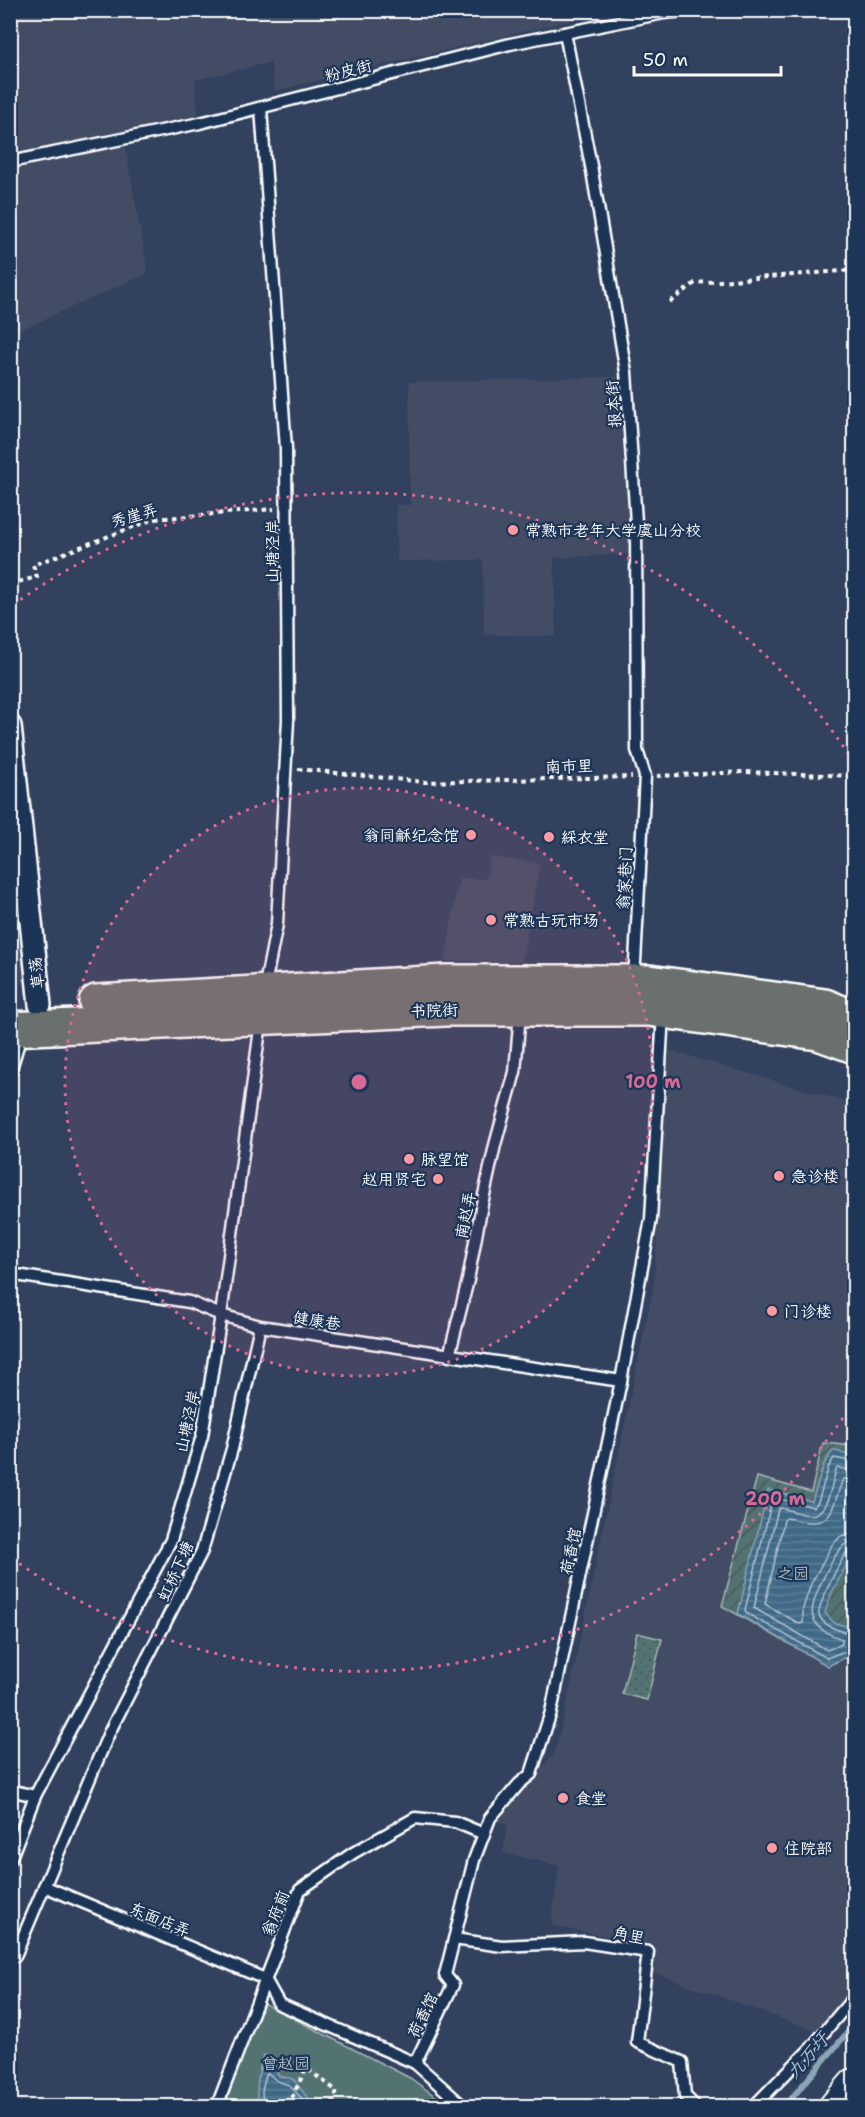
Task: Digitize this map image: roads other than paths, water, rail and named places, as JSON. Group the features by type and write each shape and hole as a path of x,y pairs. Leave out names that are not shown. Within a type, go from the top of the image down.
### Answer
{"main road":[{"name":"书院街","path":"262,1006 446,982 650,982 825,1006 855,1018"},
{"name":"书院街","path":"21,1018 262,1006 446,1009 648,1008 819,1033 855,1046"},
{"path":"835,2106 855,2084"}],"street":[{"name":"草荡","path":"10,726 21,1018"}],"lane":[{"name":"粉皮街","path":"10,162 200,123 510,44 664,13 694,10"},
{"name":"报本街","path":"565,33 592,171 626,372 636,522 637,750 645,776"},
{"name":"山塘泾岸","path":"10,1860 35,1796 171,1540 202,1436 221,1315 262,1006 277,924 288,720 286,448 261,108"},
{"name":"翁家巷门","path":"634,982 645,776"},
{"name":"南赵弄","path":"449,1356 468,1280 495,1145 515,1072 520,1009"},
{"name":"荷香馆","path":"415,2063 453,1985 445,1975 474,1860 484,1833 490,1818 519,1784 531,1774 551,1712 621,1382 651,1219 663,1011"},
{"path":"10,1072 21,1018"},
{"name":"健康巷","path":"10,1274 189,1302 221,1315 260,1326 621,1382"},
{"name":"虹桥下塘","path":"10,1955 15,1956 109,1733 202,1551 232,1449 260,1326"},
{"path":"10,1790 35,1796"},
{"name":"翁府前","path":"217,2106 300,1890 353,1853 415,1818 455,1822 484,1833"},
{"name":"东面店弄","path":"44,1886 265,1979"},
{"name":"角里","path":"454,1939 502,1946 584,1942 648,1952 637,2042 682,2062 685,2096 695,2106"},
{"path":"265,1979 279,2004 415,2063 463,2106"},
{"path":"754,2106 811,2048 855,1997"}],"water":[{"name":"之园","path":"833,1450 854,1457 854,1551 832,1592 825,1613 834,1623 854,1628 854,1658 844,1658 828,1666 738,1614 768,1490 812,1501 824,1464"},
{"path":"264,2055 271,2059 279,2076 293,2079 307,2097 319,2106 257,2106 257,2087"}],"waterway":[{"name":"九万圩","path":"785,2106 854,2025"}],"place":[{"name":"常熟市老年大学虞山分校","path":"513,530"},
{"name":"翁同龢纪念馆","path":"471,835"},
{"name":"綵衣堂","path":"549,837"},
{"name":"常熟古玩市场","path":"491,920"},
{"name":"脉望馆","path":"409,1159"},
{"name":"急诊楼","path":"779,1176"},
{"name":"赵用贤宅","path":"438,1179"},
{"name":"门诊楼","path":"772,1311"},
{"name":"食堂","path":"563,1798"},
{"name":"住院部","path":"772,1848"}],"park label":[{"name":"曾赵园","path":"286,2063"}]}
